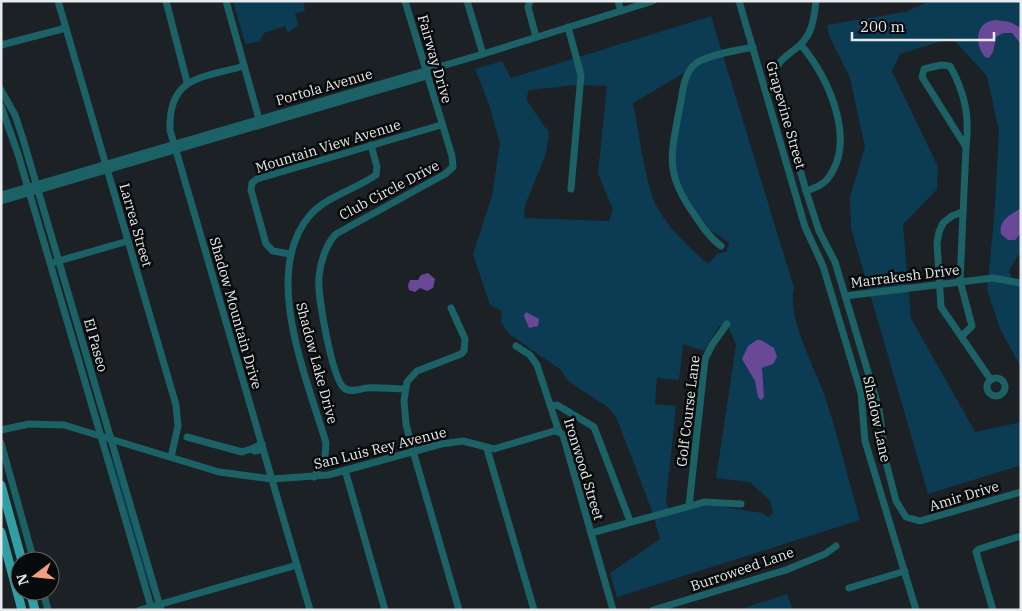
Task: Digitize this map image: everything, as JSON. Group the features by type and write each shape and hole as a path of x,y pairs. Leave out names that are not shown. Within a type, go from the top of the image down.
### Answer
{"main road":[{"path":"1,485 19,551"},
{"path":"1,532 10,561"}],"street":[{"name":"Larrea Street","path":"58,1 176,406 178,426 171,457"},
{"path":"166,1 187,82 244,66"},
{"path":"226,1 259,119"},
{"name":"Fairway Drive","path":"405,1 440,125"},
{"path":"467,1 483,54"},
{"path":"530,1 528,7 536,37"},
{"path":"618,1 621,12"},
{"name":"Portola Avenue","path":"1,195 33,189 174,148 426,73 654,1"},
{"name":"Grapevine Street","path":"739,1 808,236"},
{"name":"Marrakesh Drive","path":"816,1 814,24 801,45 782,58 775,69 774,77 806,191 819,231 835,262 845,296 993,278 1021,283"},
{"path":"1,46 62,29 65,26"},
{"path":"568,27 581,75 571,189"},
{"path":"801,45 810,55 834,104 840,142 837,157 829,177 806,191"},
{"path":"721,246 714,241 677,186 672,166 672,148 686,76 695,63 753,46"},
{"path":"962,336 972,326 960,282 962,212 969,129 967,105 959,82 950,66 941,65 924,69 922,77 966,147"},
{"name":"Portola Avenue","path":"174,148 259,119 426,73"},
{"name":"Shadow Mountain Drive","path":"187,82 174,100 170,115 174,148 310,610"},
{"name":"El Paseo","path":"1,90 19,126 32,170 33,205 151,608"},
{"path":"2,108 13,123 19,126"},
{"name":"El Paseo","path":"2,108 58,261 160,607"},
{"name":"Mountain View Avenue","path":"290,254 273,251 266,244 251,190 252,183 257,179 440,125"},
{"name":"Club Circle Drive","path":"404,389 366,388 351,391 345,389 338,381 323,322 319,276 326,250 336,234 450,171 453,163 440,125"},
{"name":"Shadow Lake Drive","path":"314,477 325,456 326,443 290,313 287,280 290,254 295,238 312,213 376,174 377,167 371,145"},
{"name":"Portola Avenue","path":"33,189 66,176 106,167"},
{"path":"1,201 33,189"},
{"path":"962,212 952,216 943,223 939,232 937,243 941,307 991,380"},
{"name":"Shadow Lane","path":"808,236 823,266 858,384 866,441 916,610"},
{"path":"50,263 128,241"},
{"name":"Amir Drive","path":"845,296 879,409 886,462 896,501 904,515 911,520 925,520 1021,492"},
{"path":"451,308 465,339 464,351 461,354 417,371 411,376 404,389 404,411 413,452 459,610"},
{"name":"Golf Course Lane","path":"689,506 706,359 712,345 727,324"},
{"name":"Ironwood Street","path":"516,346 530,355 537,365 559,432 562,435 613,610"},
{"path":"551,406 557,405 594,427 630,521"},
{"name":"San Luis Rey Avenue","path":"1,430 29,424 64,425 100,434 219,472 272,479 314,477 463,441 487,449"},
{"path":"534,610 487,449 494,449 554,431 559,432"},
{"path":"176,435 242,452 251,449 255,451 262,447"},
{"path":"1,443 31,551"},
{"path":"345,470 385,610"},
{"path":"591,533 630,521 711,501 741,504"},
{"path":"993,610 976,552 979,549 1021,536"},
{"name":"Burroweed Lane","path":"654,610 782,571 825,554 836,546"},
{"path":"140,610 160,607 296,565"},
{"path":"849,588 905,571"}],"shaded area":[{"path":"233,1 303,1 305,11 295,13 298,25 288,33 285,26 264,33 260,41 247,44 245,43"},
{"path":"930,1 1021,1 1021,251 1009,270 1014,284 1021,286 1021,367 1001,331 987,290 994,219 999,132 987,76 952,38 900,54 892,71 938,167 937,189 903,225 911,318 975,432 1021,422 1021,465 928,494 851,228 850,197 865,147 850,78 830,38 827,25 905,12"},
{"path":"711,16 794,288 794,313 798,327 829,409 860,520 617,597 610,573 660,539 652,511 617,419 609,408 568,381 561,370 509,334 501,322 502,311 490,305 473,254 492,196 500,144 489,104 475,69 502,61 511,78","holes":["684,73 686,77 674,148 676,172 687,198 709,229 728,242 729,245 726,252 717,254 708,264 674,231 663,217 653,199 633,103","577,85 607,86 598,173 613,210 609,221 524,218 525,205 546,154 549,133 526,99 529,90","727,324 736,345 716,478 750,482 770,501 773,513 769,517 762,513 711,505 669,514 666,501 676,406 655,404 657,378 679,380 683,344 704,351 719,326"]},
{"path":"995,20 1010,22 1021,28 1021,61 1020,43 1012,33 1003,33 996,37 993,52 989,58 985,57 981,52 978,40 980,29 988,22"},
{"path":"1021,208 1021,233 1015,240 1008,240 1001,234 1001,225 1006,218"},
{"path":"428,273 435,279 433,288 427,291 420,288 415,292 409,290 410,280 418,280 421,275"},
{"path":"526,312 539,319 538,326 529,328 524,316"},
{"path":"757,340 761,340 774,348 777,357 773,364 762,368 764,397 761,400 758,397 755,381 742,359 748,346"},
{"path":"107,446 116,468 154,599 142,567"},
{"path":"787,594 793,610 738,610"}]}
